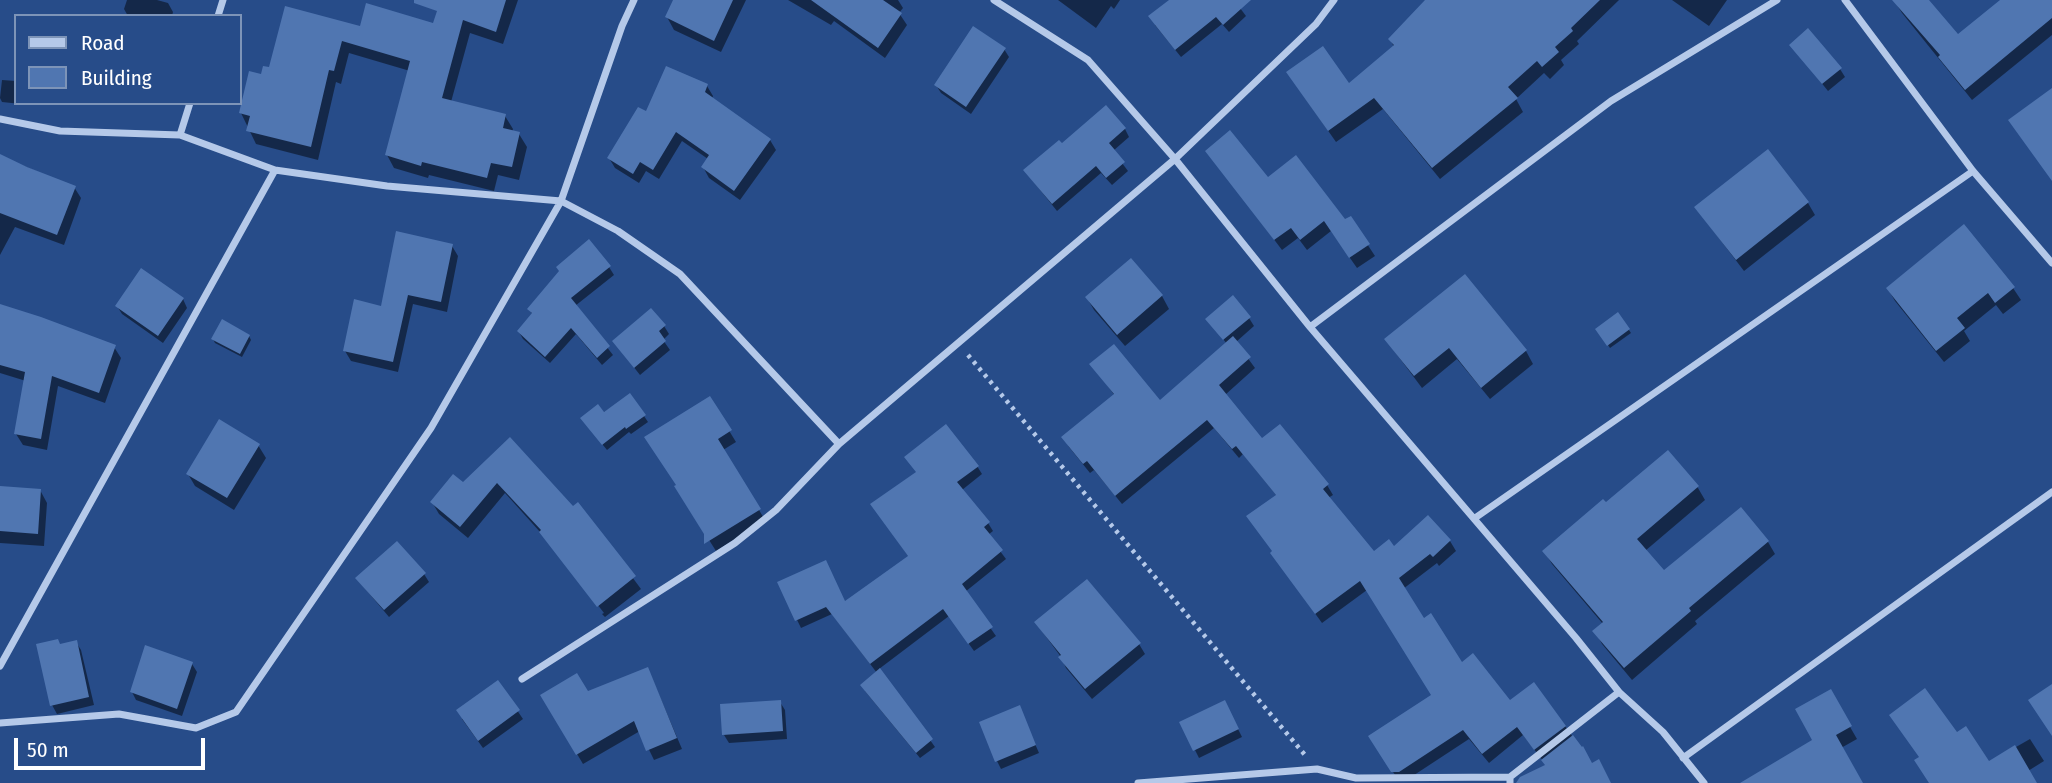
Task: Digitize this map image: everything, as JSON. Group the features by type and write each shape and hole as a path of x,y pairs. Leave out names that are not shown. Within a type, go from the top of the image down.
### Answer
{"street":[{"path":"0,723 119,714 196,727 236,712 431,428 561,201 622,26 634,0"},
{"path":"994,0 1088,60 1175,159 1311,327 1475,518 1619,692 1663,732 1704,783"},
{"path":"522,679 735,543 776,510 839,444 1175,159 1317,24 1334,0"},
{"path":"1311,327 1611,101 1777,0"},
{"path":"1845,0 1973,171 2052,263"},
{"path":"180,135 189,105"},
{"path":"0,120 60,131 180,135 275,170 387,186 561,201 618,231 680,274 839,444"},
{"path":"0,666 275,170"},
{"path":"1475,518 1973,171"},
{"path":"1684,758 2052,492"},
{"path":"1138,783 1317,769 1356,778 1510,780 1619,692"}],"path":[{"path":"959,343 1317,769"}],"building":[{"path":"414,0 506,0 496,32 463,20 442,98 506,114 503,128 520,132 512,167 491,163 487,178 422,162 421,166 385,155 410,61 342,41 334,71 329,70 311,147 246,131 250,116 239,113 249,71 261,74 263,66 269,67 285,6 360,26 366,3 433,23 437,11 414,3"},
{"path":"673,0 733,0 714,41 665,17"},
{"path":"811,0 883,0 902,13 878,48"},
{"path":"1169,0 1251,0 1223,25 1216,17 1175,50 1148,16"},
{"path":"1425,0 1600,0 1555,47 1559,52 1542,67 1537,61 1508,87 1518,98 1432,168 1374,98 1328,131 1286,72 1323,46 1349,83 1394,45 1388,39"},
{"path":"1892,0 1929,0 1958,34 2000,0 2052,0 2052,18 1965,90 1938,57 1940,55"},
{"path":"973,26 1006,48 966,107 934,85"},
{"path":"1808,28 1842,68 1822,84 1789,45"},
{"path":"666,66 708,84 705,92 771,139 734,191 701,167 709,155 676,132 653,170 640,162 633,174 607,158 638,107 646,111"},
{"path":"2052,88 2052,181 2008,120"},
{"path":"1106,105 1126,128 1109,143 1125,162 1106,178 1096,166 1052,204 1023,170 1059,140 1062,143"},
{"path":"1230,130 1268,177 1296,155 1345,219 1351,216 1370,244 1349,258 1324,221 1300,240 1291,228 1274,240 1205,151"},
{"path":"1768,149 1809,202 1736,260 1694,207"},
{"path":"0,154 76,186 57,235 0,213"},
{"path":"1964,224 2015,287 1995,303 1988,293 1957,318 1965,328 1936,351 1886,288"},
{"path":"396,231 453,244 441,302 408,295 393,362 343,351 354,299 381,306"},
{"path":"589,239 611,266 571,298 610,346 597,358 571,328 545,357 517,331 532,313 527,309 559,271 556,267"},
{"path":"1131,258 1163,295 1117,335 1085,297"},
{"path":"141,268 184,298 158,336 115,306"},
{"path":"1465,274 1527,350 1481,388 1449,348 1414,376 1384,339"},
{"path":"1233,295 1251,317 1223,340 1205,319"},
{"path":"0,304 116,345 99,393 52,376 41,439 14,434 25,372 0,365"},
{"path":"651,308 666,325 659,331 666,341 634,368 612,341"},
{"path":"1618,312 1630,329 1607,346 1595,329"},
{"path":"222,319 250,335 240,354 211,339"},
{"path":"1233,336 1251,357 1219,385 1262,438 1280,424 1329,484 1323,489 1374,551 1389,539 1394,546 1428,515 1451,540 1433,557 1430,554 1399,578 1424,618 1431,613 1462,662 1473,653 1510,700 1534,682 1566,726 1534,750 1517,727 1482,754 1463,730 1399,772 1391,772 1368,736 1431,695 1360,581 1315,614 1246,516 1276,495 1236,446 1232,449 1207,420 1115,496 1087,461 1083,464 1061,437 1114,394 1089,364 1114,344 1160,400"},
{"path":"630,393 646,415 602,445 580,418 598,404 604,412"},
{"path":"710,396 732,430 718,439 761,509 704,544 704,534 644,437"},
{"path":"219,419 260,444 227,498 186,474"},
{"path":"946,424 979,466 957,482 990,522 984,527 1003,550 962,584 993,627 968,644 943,609 870,664 826,607 795,621 777,582 826,560 845,601 908,556 870,504 916,472 904,457"},
{"path":"510,437 573,506 578,502 636,576 597,607 539,532 541,530 497,483 460,527 430,502 453,474 463,482"},
{"path":"1668,450 1699,486 1637,539 1664,570 1741,507 1769,541 1689,608 1691,611 1624,668 1592,631 1603,622 1542,551 1603,499 1606,502"},
{"path":"0,486 41,489 38,534 0,531"},
{"path":"397,541 426,573 384,610 355,578"},
{"path":"1087,579 1141,643 1085,689 1058,657 1061,655 1034,622"},
{"path":"58,639 60,644 77,640 89,697 50,706 36,644"},
{"path":"145,645 193,662 177,709 130,692"},
{"path":"648,667 677,738 646,751 634,721 576,755 540,695 577,673 588,691"},
{"path":"880,668 933,739 916,753 860,685"},
{"path":"498,680 520,710 478,741 456,710"},
{"path":"2052,684 2052,736 2028,700"},
{"path":"1925,688 1957,732 1966,726 1989,761 2015,745 2037,783 1929,783 1914,760 1919,757 1889,715"},
{"path":"1831,689 1852,726 1836,735 1863,783 1740,783 1812,740 1795,709"},
{"path":"781,700 783,731 722,735 720,704"},
{"path":"1225,700 1239,729 1193,751 1179,722"},
{"path":"1020,705 1036,745 995,762 979,722"},
{"path":"1573,735 1592,763 1599,759 1611,783 1516,783 1520,777 1545,765 1541,760"}]}
